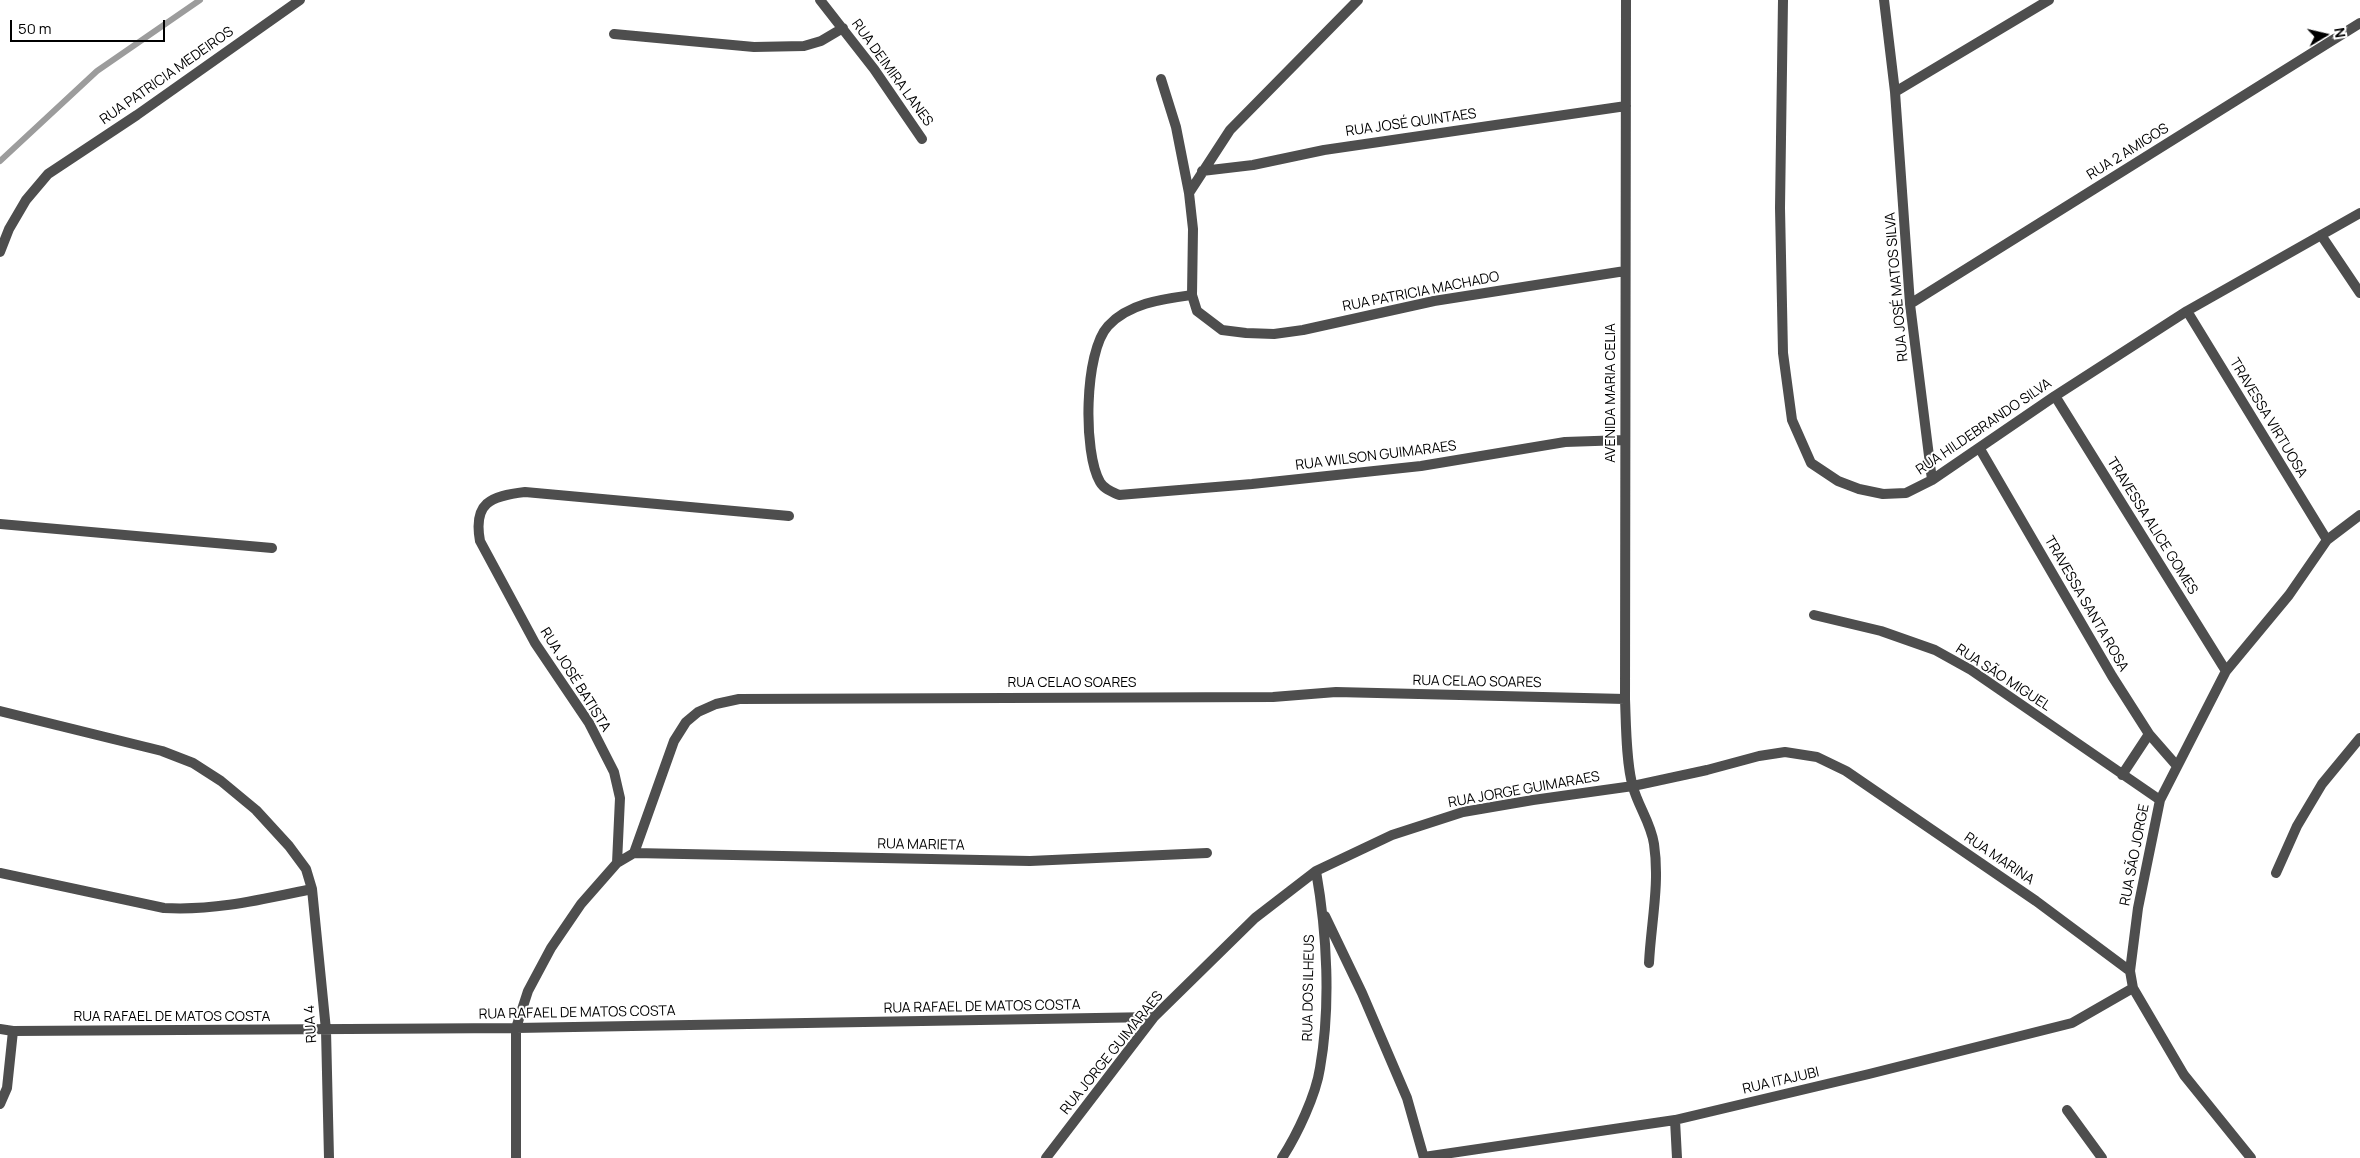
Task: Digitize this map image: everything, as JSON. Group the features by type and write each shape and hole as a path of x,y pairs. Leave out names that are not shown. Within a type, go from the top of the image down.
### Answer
{"street":[{"name":"RUA PATRICIA MEDEIROS","path":"0,252 9,229 26,200 48,174 137,115 300,0"},
{"name":"RUA DEIMIRA LANES","path":"820,0 874,69 922,139"},
{"path":"1189,193 1230,130 1358,0"},
{"name":"AVENIDA MARIA CELIA","path":"1626,0 1625,699 1633,786 1646,816 1654,842 1657,872 1649,963"},
{"name":"RUA HILDEBRANDO SILVA","path":"1784,0 1780,208 1783,353 1792,420 1811,462 1838,481 1859,489 1883,494 1906,493 1932,480 2055,396 2187,311 2360,213"},
{"name":"RUA JOSÉ MATOS SILVA","path":"1884,0 1895,92 1910,304 1932,480"},
{"path":"1895,92 2050,0"},
{"name":"RUA 2 AMIGOS","path":"1910,304 2360,23"},
{"path":"614,34 754,47 804,46 821,41 843,28"},
{"path":"1161,79 1176,127 1189,193 1193,229 1192,295"},
{"name":"RUA JOSÉ QUINTAES","path":"1202,172 1253,165 1324,150 1626,106"},
{"path":"2321,235 2360,294"},
{"name":"RUA PATRICIA MACHADO","path":"1192,295 1197,311 1222,330 1274,334 1303,330 1434,301 1625,271"},
{"name":"RUA WILSON GUIMARAES","path":"1192,295 1154,301 1122,314 1106,328 1096,350 1090,376 1088,418 1092,458 1099,480 1103,486 1119,495 1421,466 1564,442 1624,440"},
{"name":"TRAVESSA VIRTUOSA","path":"2187,311 2327,540"},
{"name":"TRAVESSA ALICE GOMES","path":"2055,396 2226,671"},
{"name":"TRAVESSA SANTA ROSA","path":"1980,449 2112,676 2149,734 2177,766"},
{"name":"RUA JOSÉ BATISTA","path":"617,863 620,798 614,772 589,723 535,643 497,576 480,541 477,526 480,511 490,500 505,494 525,492 789,516"},
{"name":"RUA SÃO JORGE","path":"2130,971 2138,908 2160,800 2177,766 2226,671 2289,595 2327,540 2360,515"},
{"path":"0,524 272,548"},
{"name":"RUA SÃO MIGUEL","path":"1814,615 1881,631 1935,650 1971,670 2160,800"},
{"name":"RUA CELAO SOARES","path":"634,853 674,741 686,722 698,712 716,704 738,699 1264,697 1336,692 1625,699"},
{"name":"RUA 4","path":"0,710 162,751 193,763 221,782 256,810 289,846 306,869 312,889 326,1030 329,1158"},
{"path":"2122,775 2149,734"},
{"path":"2276,873 2297,826 2322,784 2360,738"},
{"name":"RUA MARINA","path":"1633,786 1759,756 1785,752 1817,757 1846,771 2036,901 2130,971"},
{"name":"RUA JORGE GUIMARAES","path":"1046,1158 1154,1017 1211,959 1255,918 1316,871 1392,835 1463,812 1633,786"},
{"path":"516,1158 516,1028 528,991 551,948 580,904 617,863 634,853"},
{"name":"RUA MARIETA","path":"634,853 1030,861 1207,853"},
{"name":"RUA DOS ILHEUS","path":"1282,1158 1297,1134 1320,1069 1326,1000 1324,913 1316,871"},
{"path":"0,873 164,908 188,910 242,904 312,889"},
{"path":"1324,913 1362,993 1407,1098 1424,1158"},
{"path":"2130,971 2132,988 2184,1075 2251,1158"},
{"name":"RUA ITAJUBI","path":"1424,1158 1675,1120 2072,1023 2132,988"},
{"name":"RUA RAFAEL DE MATOS COSTA","path":"0,1028 13,1031 326,1030 1154,1017"},
{"path":"0,1104 7,1088 13,1031"},
{"path":"2067,1110 2102,1158"},
{"path":"1675,1120 1677,1158"}],"waterway":[{"path":"0,161 97,71 200,0"}]}
